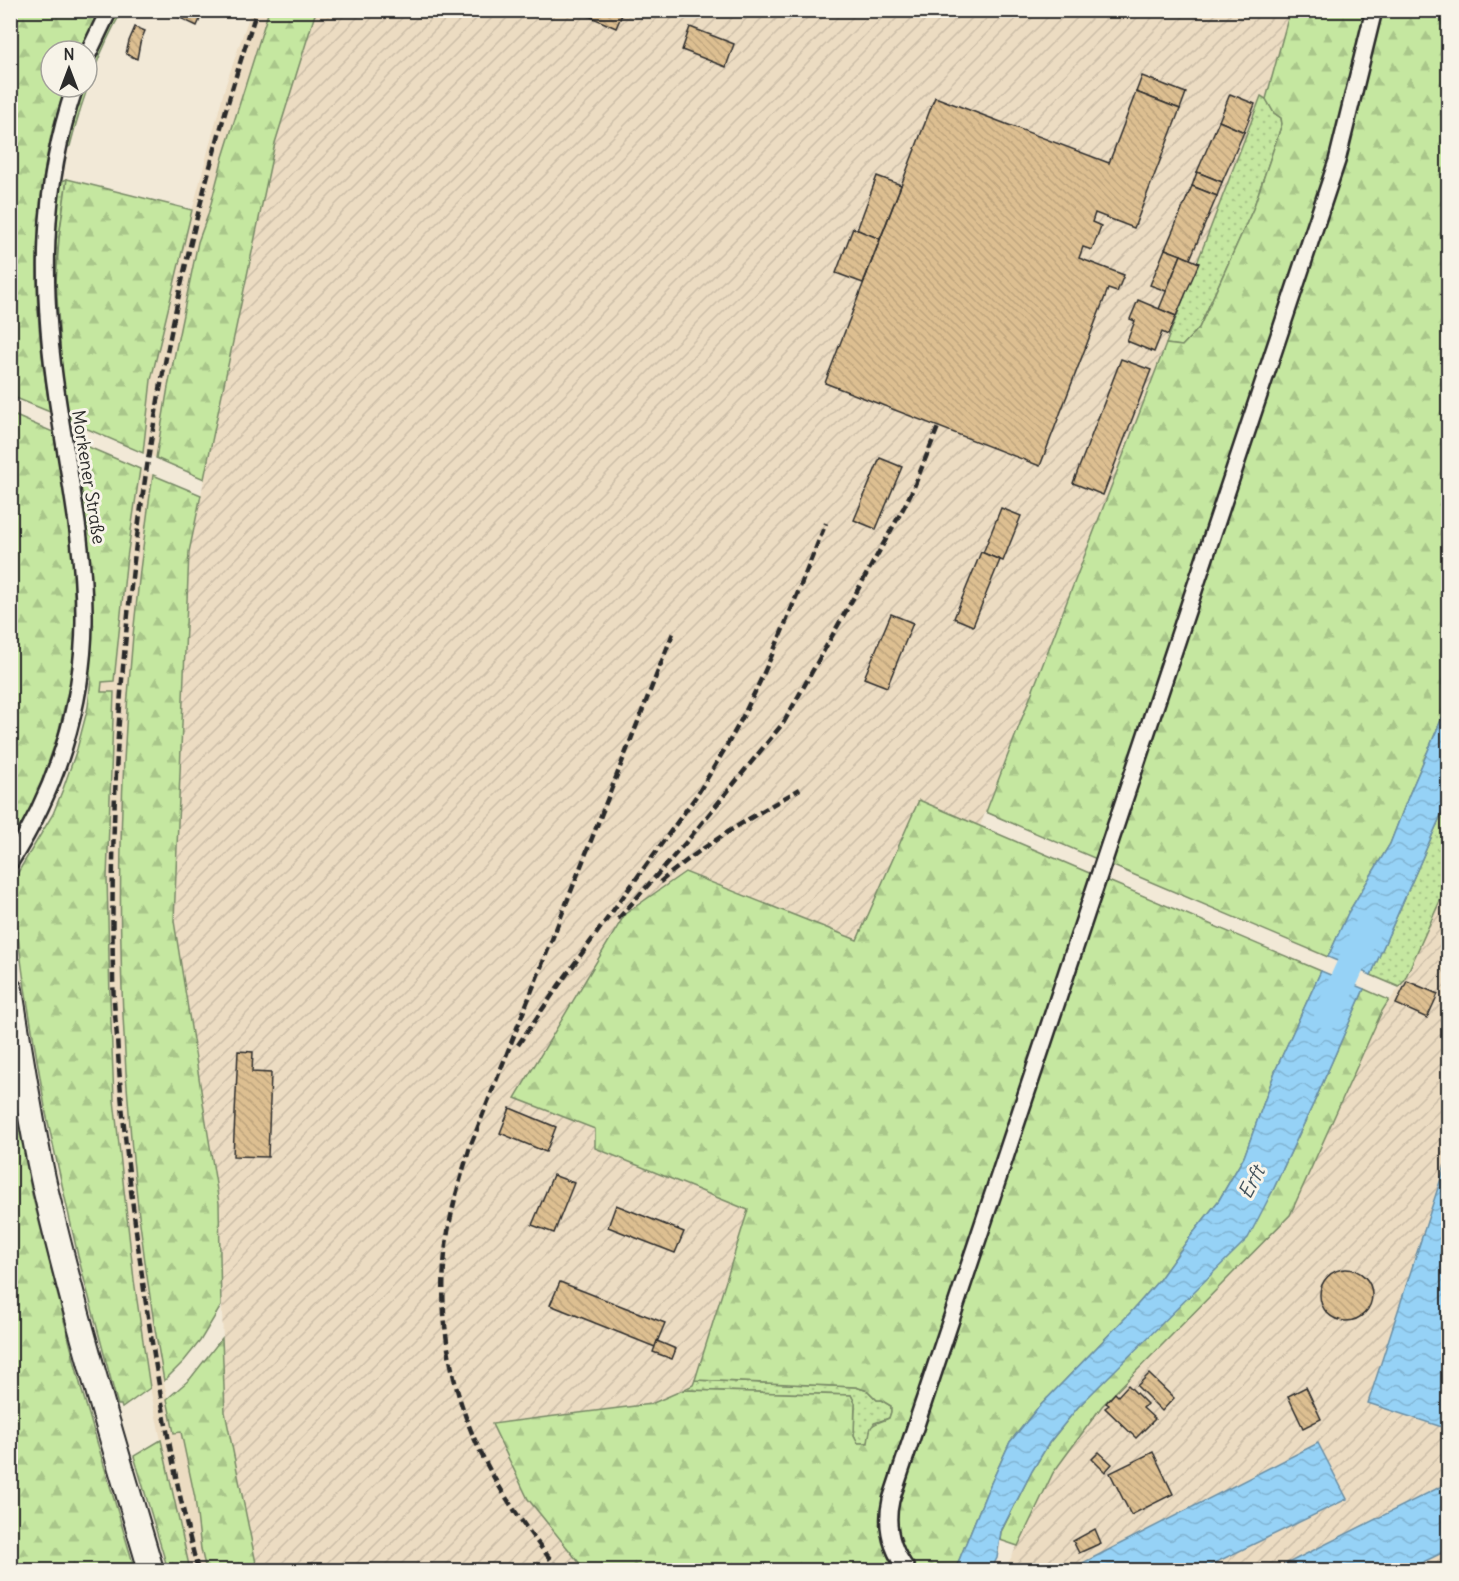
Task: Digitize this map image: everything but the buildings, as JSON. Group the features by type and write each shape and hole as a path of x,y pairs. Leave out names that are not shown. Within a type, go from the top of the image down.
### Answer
{"main road":[{"path":"10,990 42,1172 98,1391 151,1570"}],"street":[{"path":"95,39 109,10"},
{"path":"907,1570 890,1536 888,1516 891,1500 1325,200 1342,143 1374,10"},
{"name":"Morkener Straße","path":"10,862 37,816 59,763 76,700 82,661 84,614 81,559 48,329 46,291 52,178 71,99"}],"shaded area":[{"path":"251,11 269,11 198,242 156,458 143,453 151,380 188,226 225,87"},
{"path":"316,11 1290,11 1266,99 1261,97 980,826 919,801 857,941 685,872 515,1098 595,1129 595,1148 748,1210 694,1385 651,1404 492,1424 528,1499 585,1570 252,1570 256,1563 225,1412 219,1203 174,921 189,552 275,143"},
{"path":"140,469 153,475 136,606 122,800 121,876 131,1127 138,1208 162,1371 174,1432 181,1432 195,1498 206,1570 190,1570 150,1388 134,1280 114,1100 107,878 114,692 101,692 102,681 114,681 126,565"},
{"path":"1448,883 1448,1570 1005,1570 1053,1473 1102,1406 1290,1215 1382,1011 1404,981"}],"green space":[{"path":"269,10 316,11 275,143 204,479 156,458 198,242"},
{"path":"10,11 100,11 85,39 39,39 39,99 62,99 47,154 38,228 39,326 50,412 11,396"},
{"path":"118,11 122,11 99,59 99,52"},
{"path":"1290,11 1369,11 1334,156 1099,860 986,812 1166,344 1182,346 1199,328 1253,209 1282,124 1281,118 1274,113 1266,99"},
{"path":"1379,11 1448,11 1448,704 1390,844 1348,913 1328,957 1111,865 1212,553"},
{"path":"1261,96 1266,99 1274,113 1281,118 1282,124 1253,209 1199,328 1182,346 1166,344"},
{"path":"80,99 84,99 70,146 65,149"},
{"path":"67,179 56,282 62,374 55,318 54,267 60,182"},
{"path":"67,179 192,210 151,380 143,453 69,421 62,374 56,282"},
{"path":"11,414 53,432 54,435 67,509 74,572 75,636 72,674 57,738 34,802 11,842"},
{"path":"72,440 140,469 126,565 114,681 102,682 101,692 114,692 107,878 114,1100 134,1280 150,1388 122,1408 118,1405 115,1395 78,1256 46,1113 24,982 11,884 53,814 77,749 88,707 91,678 89,671 92,622 91,571"},
{"path":"153,475 201,495 189,552 174,921 219,1203 221,1306 200,1341 164,1381 146,1269 133,1156 124,1042 121,928 122,814 128,701 138,588"},
{"path":"1448,799 1448,883 1404,981 1399,987 1371,975"},
{"path":"919,800 1094,875 886,1505 900,1570 585,1570 528,1499 492,1424 651,1404 683,1390 851,1395 855,1403 854,1435 858,1443 868,1443 872,1426 889,1418 891,1406 877,1400 868,1391 856,1387 695,1380 748,1210 595,1148 595,1129 515,1098 625,914 685,872 857,940"},
{"path":"1106,880 1321,971 1276,1069 1244,1157 1219,1200 1159,1280 1036,1410 1010,1442 955,1570 917,1570 905,1555 898,1537 896,1518 898,1498"},
{"path":"1364,989 1389,1000 1290,1215 1102,1406 1053,1473 1018,1546 1000,1540 1001,1532 1049,1443 1078,1407 1147,1337 1272,1192"},
{"path":"11,1086 32,1194 82,1391 135,1570 11,1570"},
{"path":"222,1338 225,1412 256,1563 252,1570 206,1570 195,1498 181,1432 174,1433 167,1399 190,1379"},
{"path":"695,1380 856,1387 868,1391 877,1400 891,1406 891,1412 889,1418 874,1423 868,1443 857,1443 854,1435 855,1403 851,1395 683,1390 693,1385"},
{"path":"161,1440 190,1570 168,1570 134,1456"}],"water":[{"path":"1448,704 1448,799 1371,975 1328,957 1348,913 1390,844"},
{"path":"1321,971 1364,989 1316,1098 1248,1238 1078,1407 1049,1443 1001,1531 997,1558 991,1570 955,1570 1010,1442 1036,1410 1159,1280 1219,1200 1244,1157 1276,1069"},
{"path":"1448,1157 1448,1429 1368,1403"},
{"path":"1318,1443 1347,1499 1200,1570 1069,1570"},
{"path":"1446,1484 1448,1488 1448,1550 1407,1570 1274,1570"}],"waterway":[{"name":"Erft","path":"1328,1015 1366,931"}],"railway":[{"path":"198,1570 174,1469 145,1297 132,1200 114,997 113,851 118,729 129,607 144,485 165,365 190,245 221,127 257,10"},
{"path":"618,919 688,840 784,722 904,507 938,427"},
{"path":"518,1045 697,795 725,749 771,658 826,523"},
{"path":"559,1570 506,1497 487,1465 468,1423 459,1396 447,1340 443,1282 445,1254 453,1206 470,1147 673,633"},
{"path":"660,882 710,844 800,789"}]}
